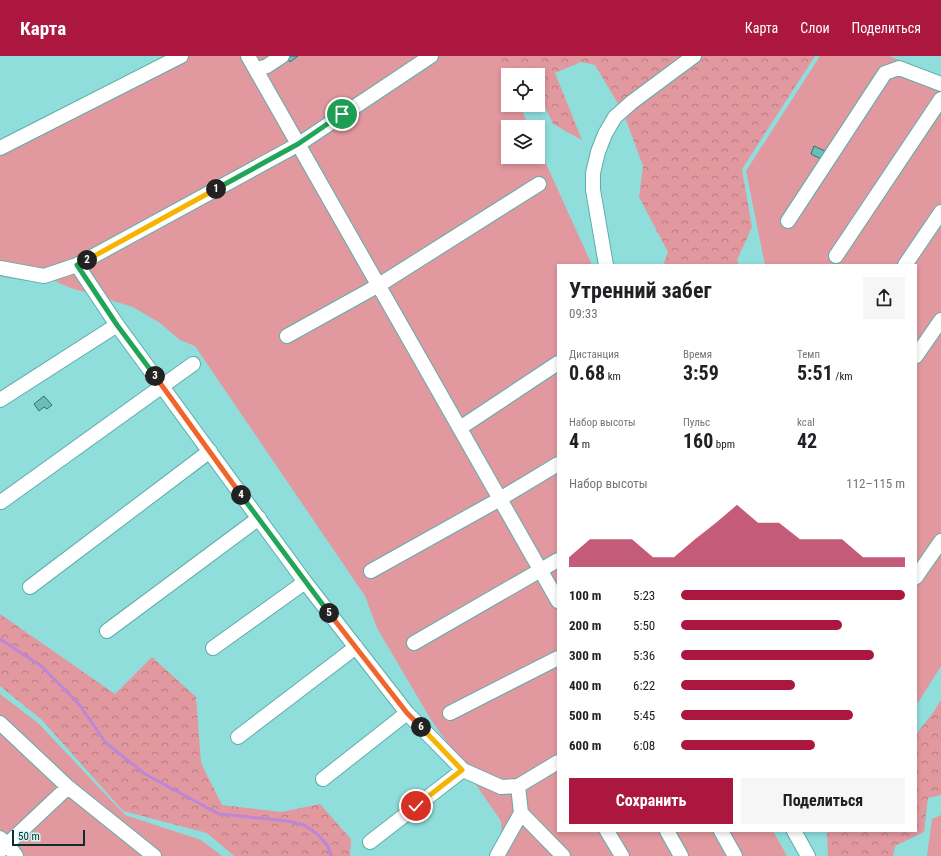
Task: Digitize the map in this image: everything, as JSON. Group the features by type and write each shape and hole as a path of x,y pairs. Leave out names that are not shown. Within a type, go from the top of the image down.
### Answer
{"street":[{"path":"0,148 181,56"},
{"path":"248,56 557,599"},
{"path":"256,70 267,66 282,56"},
{"path":"0,268 44,276 77,265 298,144 431,56"},
{"path":"606,264 593,190 593,172 598,152 605,134 615,117 632,102 694,56"},
{"path":"788,221 885,73 899,68 941,84"},
{"path":"836,256 941,99"},
{"path":"287,336 379,285 539,184"},
{"path":"906,264 941,212"},
{"path":"77,265 117,325 306,582 407,713 462,770 501,787 518,786 557,763"},
{"path":"917,355 941,320"},
{"path":"0,400 117,325"},
{"path":"0,502 193,364"},
{"path":"460,428 557,364"},
{"path":"30,587 210,451"},
{"path":"371,571 500,499 557,465"},
{"path":"107,631 259,518"},
{"path":"917,576 941,541"},
{"path":"414,643 557,561"},
{"path":"213,648 306,582"},
{"path":"238,737 356,647"},
{"path":"450,713 557,659"},
{"path":"323,779 407,713"},
{"path":"0,723 68,787 154,856"},
{"path":"370,842 462,770"},
{"path":"497,856 521,813 518,786"},
{"path":"16,856 2,844 68,787"},
{"path":"521,813 563,856"},
{"path":"608,832 622,856"},
{"path":"667,832 681,856"},
{"path":"722,832 735,856"},
{"path":"795,832 808,856"}],"green space":[{"path":"168,56 497,56 502,68 501,68 501,112 523,112 526,120 501,120 501,164 545,164 545,161 592,264 557,264 557,832 774,832 787,856 503,856 501,821 430,718 377,628 365,596 195,346 180,340 160,323 133,307 68,287 44,276 0,268 0,145"},
{"path":"488,56 815,56 742,169 752,227 737,260 739,264 663,264 668,252 639,197 643,166 623,112 595,65 581,62 555,73 582,140 553,124 545,107 545,68 501,68 501,80"},
{"path":"820,56 889,56 941,77 941,666 917,704 917,264 765,264 746,171"},
{"path":"0,614 115,694 152,657 196,697 201,763 222,805 281,812 320,804 351,839 350,856 234,856 207,833 123,811 42,720 0,686"},
{"path":"0,694 38,723 125,815 201,840 222,856 0,856"},
{"path":"941,700 941,795 928,798 924,832 895,846 893,856 828,856 827,832 917,832 917,733 933,713"},
{"path":"941,815 941,856 927,856 932,819"}],"building":[{"path":"286,56 298,56 290,62"},
{"path":"814,146 825,151 821,159 811,154"},
{"path":"44,396 52,405 47,409 44,407 39,411 34,404"}],"waterway":[{"path":"0,639 41,666 78,703 106,743 145,774 219,814 287,821 304,825 317,834 328,846 331,856"}],"route":[{"path":"342,114 298,144 77,265 117,325 306,582 407,713 462,770 416,806"}]}
